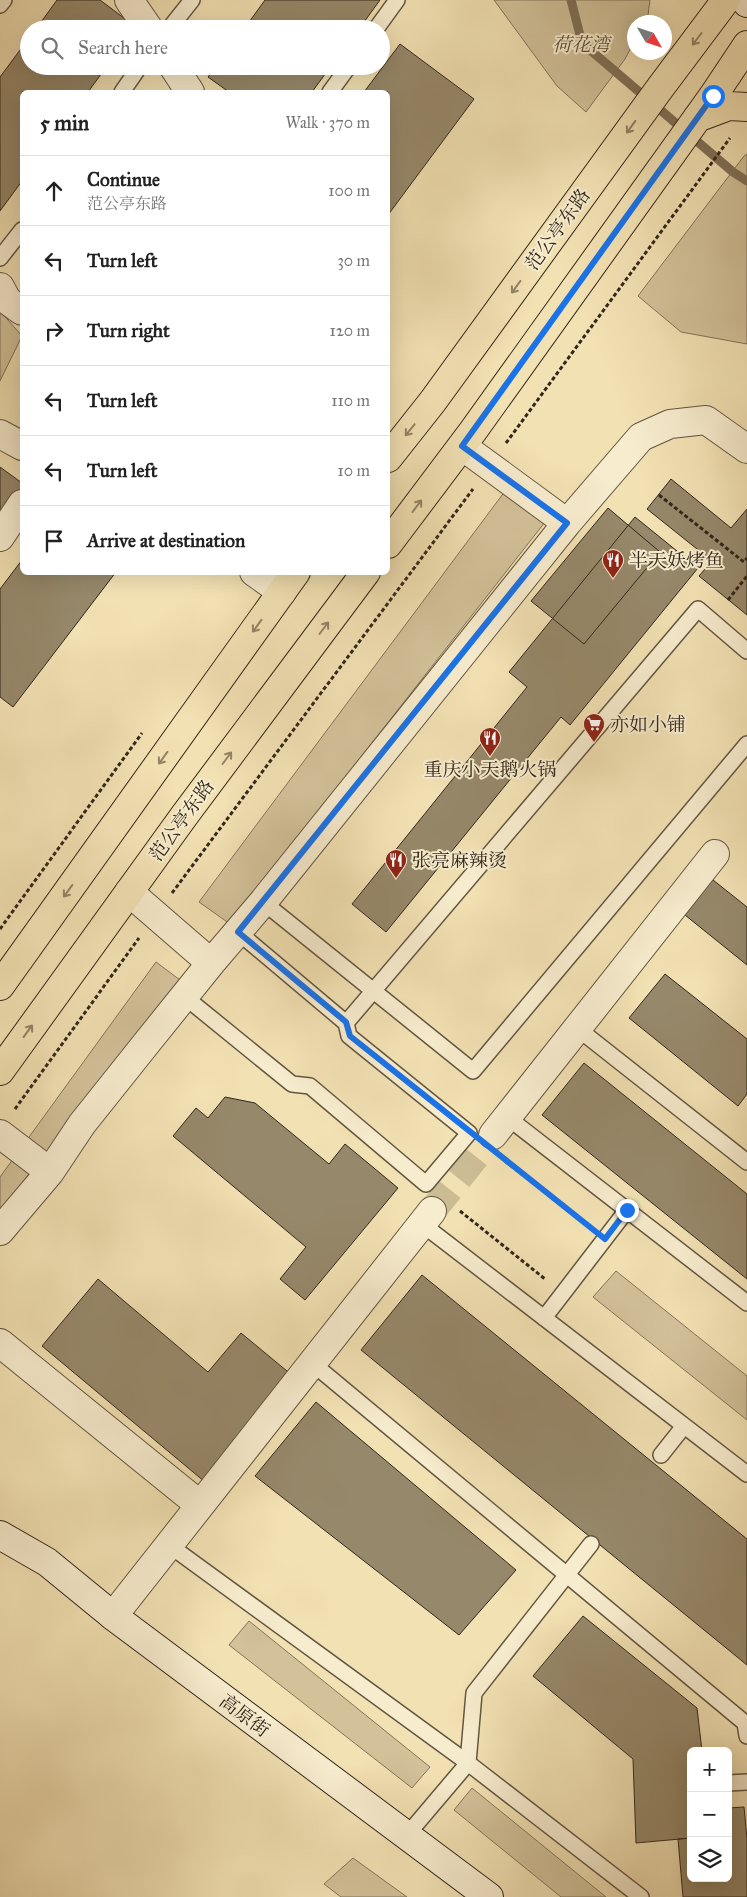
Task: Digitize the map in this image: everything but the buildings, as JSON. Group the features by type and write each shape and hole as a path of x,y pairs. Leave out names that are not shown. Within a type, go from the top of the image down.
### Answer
{"main road":[{"name":"范公亭东路","path":"390,456 433,402 660,88 726,0"},
{"path":"390,541 467,438 747,46"},
{"path":"697,118 729,106 747,107"},
{"name":"范公亭东路","path":"0,1071 184,816 364,575"},
{"path":"0,986 289,582"}],"street":[{"path":"129,0 143,20"},
{"path":"179,75 189,90"},
{"path":"0,287 7,300 20,310"},
{"path":"0,1231 50,1172 82,1124 211,963 263,902 567,523 641,437 670,424 706,420 747,449"},
{"path":"0,434 20,445"},
{"path":"467,438 495,459 567,523"},
{"path":"0,537 20,507"},
{"path":"264,575 289,582"},
{"path":"490,1128 577,1028 715,854"},
{"path":"129,892 211,963"},
{"path":"6,1124 50,1172"},
{"path":"113,1616 427,1218"},
{"path":"0,1343 200,1505"},
{"name":"高原街","path":"0,1535 47,1562 113,1616 489,1897"}],"lane":[{"path":"0,5 4,0"},
{"path":"176,20 192,0"},
{"path":"383,20 397,0"},
{"path":"123,90 134,75"},
{"path":"331,90 342,75"},
{"path":"0,258 20,233"},
{"path":"346,1022 698,609 747,651"},
{"path":"263,902 473,1071 747,744"},
{"path":"238,932 346,1022 350,1036 490,1128 627,1210 747,1303"},
{"path":"185,997 292,1084 310,1086 426,1184 490,1128"},
{"path":"577,1028 747,1162"},
{"path":"544,1318 627,1210"},
{"path":"427,1218 544,1318 747,1474"},
{"path":"312,1364 746,1723 747,1736"},
{"path":"661,1455 684,1426"},
{"path":"407,1835 468,1763 474,1693 591,1544"},
{"path":"169,1545 468,1763 641,1897"},
{"path":"732,1783 747,1782"}],"path":[{"path":"6,1124 156,915 495,459 727,142"},
{"path":"659,495 744,562 747,558"},
{"path":"728,600 747,576"},
{"path":"0,929 146,728"},
{"path":"490,1128 605,1239"},
{"path":"426,1184 546,1279"}],"green space":[{"name":"荷花湾","path":"494,0 650,0 648,15 627,15 627,55 586,112 557,86"},
{"path":"747,154 747,344 681,332 638,296"},
{"path":"0,311 20,334 20,340 0,381"},
{"path":"511,483 549,517 230,924 199,902"},
{"path":"156,962 180,980 0,1211 0,1177"},
{"path":"616,1271 747,1376 747,1420 593,1297"},
{"path":"249,1621 430,1767 412,1788 229,1645"},
{"path":"472,1788 606,1897 561,1897 454,1810"},
{"path":"353,1858 407,1897 341,1897 324,1884"}],"waterway":[{"path":"571,0 582,43 733,172 747,181"}],"tunnel":[{"path":"432,1211 493,1135"}],"place":[{"name":"半天妖烤鱼","path":"613,579"},
{"name":"亦如小铺","path":"594,743"},
{"name":"重庆小天鹅火锅","path":"490,757"},
{"name":"张亮麻辣烫","path":"396,879"}],"route":[{"path":"627,1210 605,1239 350,1036 346,1022 238,932 567,523 462,446 713,96"}]}
